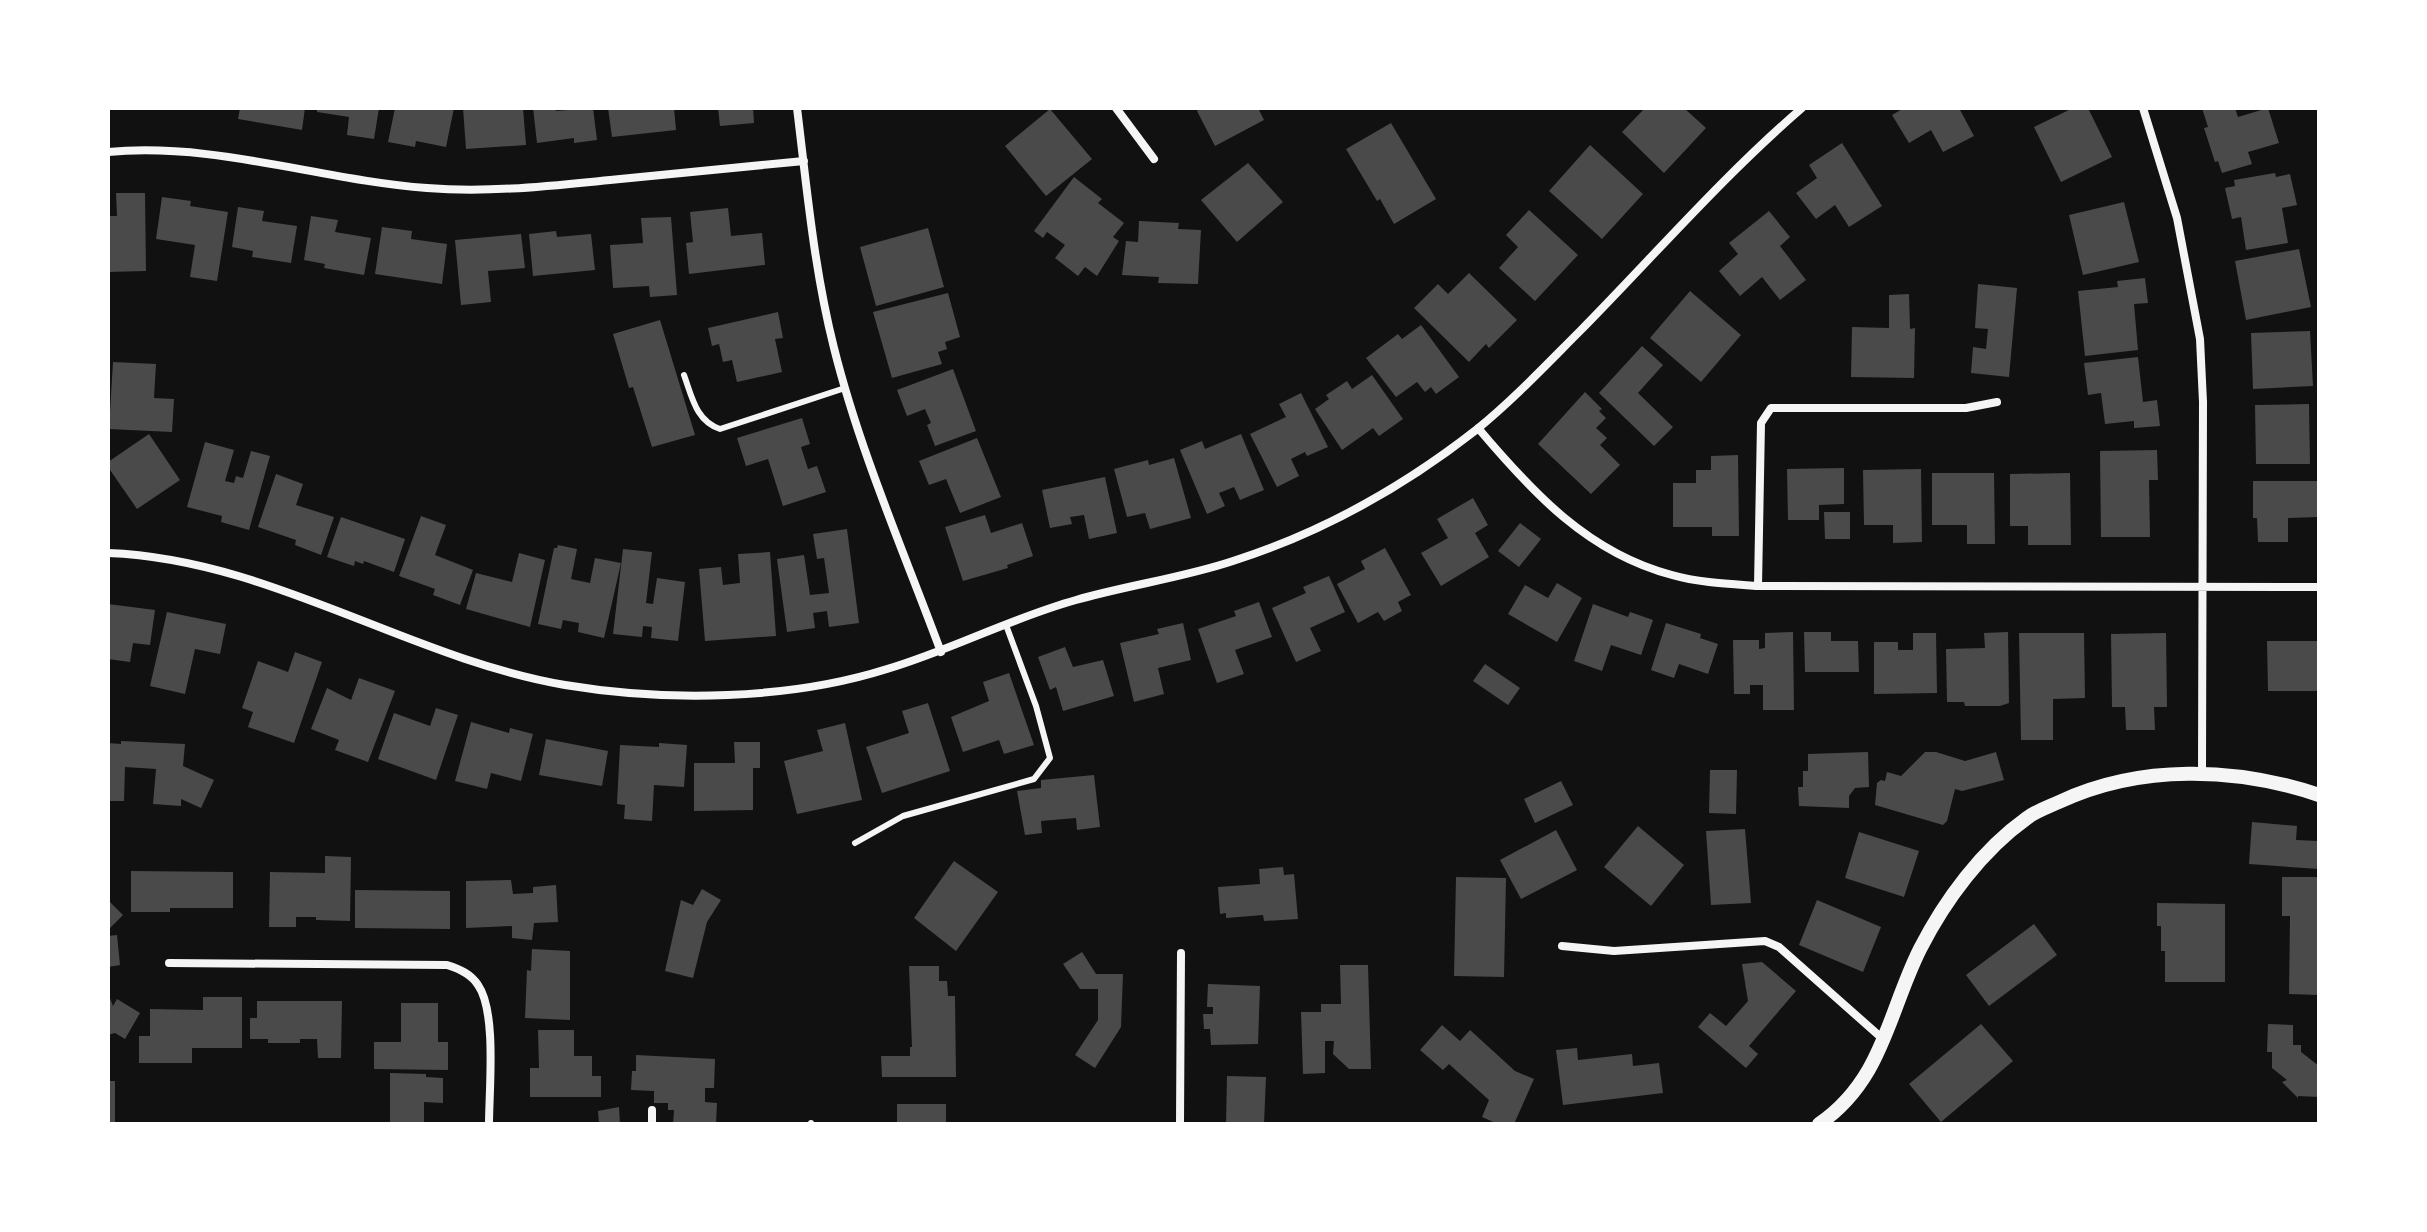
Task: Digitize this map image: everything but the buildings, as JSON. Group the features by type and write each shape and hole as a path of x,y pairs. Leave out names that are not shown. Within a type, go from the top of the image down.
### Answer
{"street":[{"path":"797,108 820,288 845,388 941,652"},
{"path":"1116,108 1154,159"},
{"path":"108,553 177,561 233,574 290,592 450,654 505,672 566,685 692,695 757,692 822,684 882,671 941,652 1072,601 1184,575 1284,543 1382,495 1478,428 1528,384 1802,108"},
{"path":"2143,108 2158,148 2177,218 2200,339 2203,402 2202,774"},
{"path":"108,152 149,148 196,151 371,181 428,188 489,190 804,161"},
{"path":"1758,586 1761,423 1771,408 1966,408 1997,402"},
{"path":"1478,428 1522,480 1556,513 1589,538 1629,560 1672,575 1712,583 1758,586 2319,587"},
{"path":"1819,1124 1850,1100 1872,1068 1919,951 1936,920 2001,839 2029,816 2113,781 2151,776 2240,776 2285,784 2319,795"},
{"path":"1562,946 1626,951 1765,941 1779,947 1884,1040"},
{"path":"1180,1124 1181,953"},
{"path":"169,963 447,965 464,971 478,985 487,1004 489,1124"},
{"path":"652,1110 652,1124"}],"lane":[{"path":"684,375 700,416 709,426 720,429 845,388"},
{"path":"855,843 903,816 1034,779 1050,758 1036,706 1006,625"}]}
